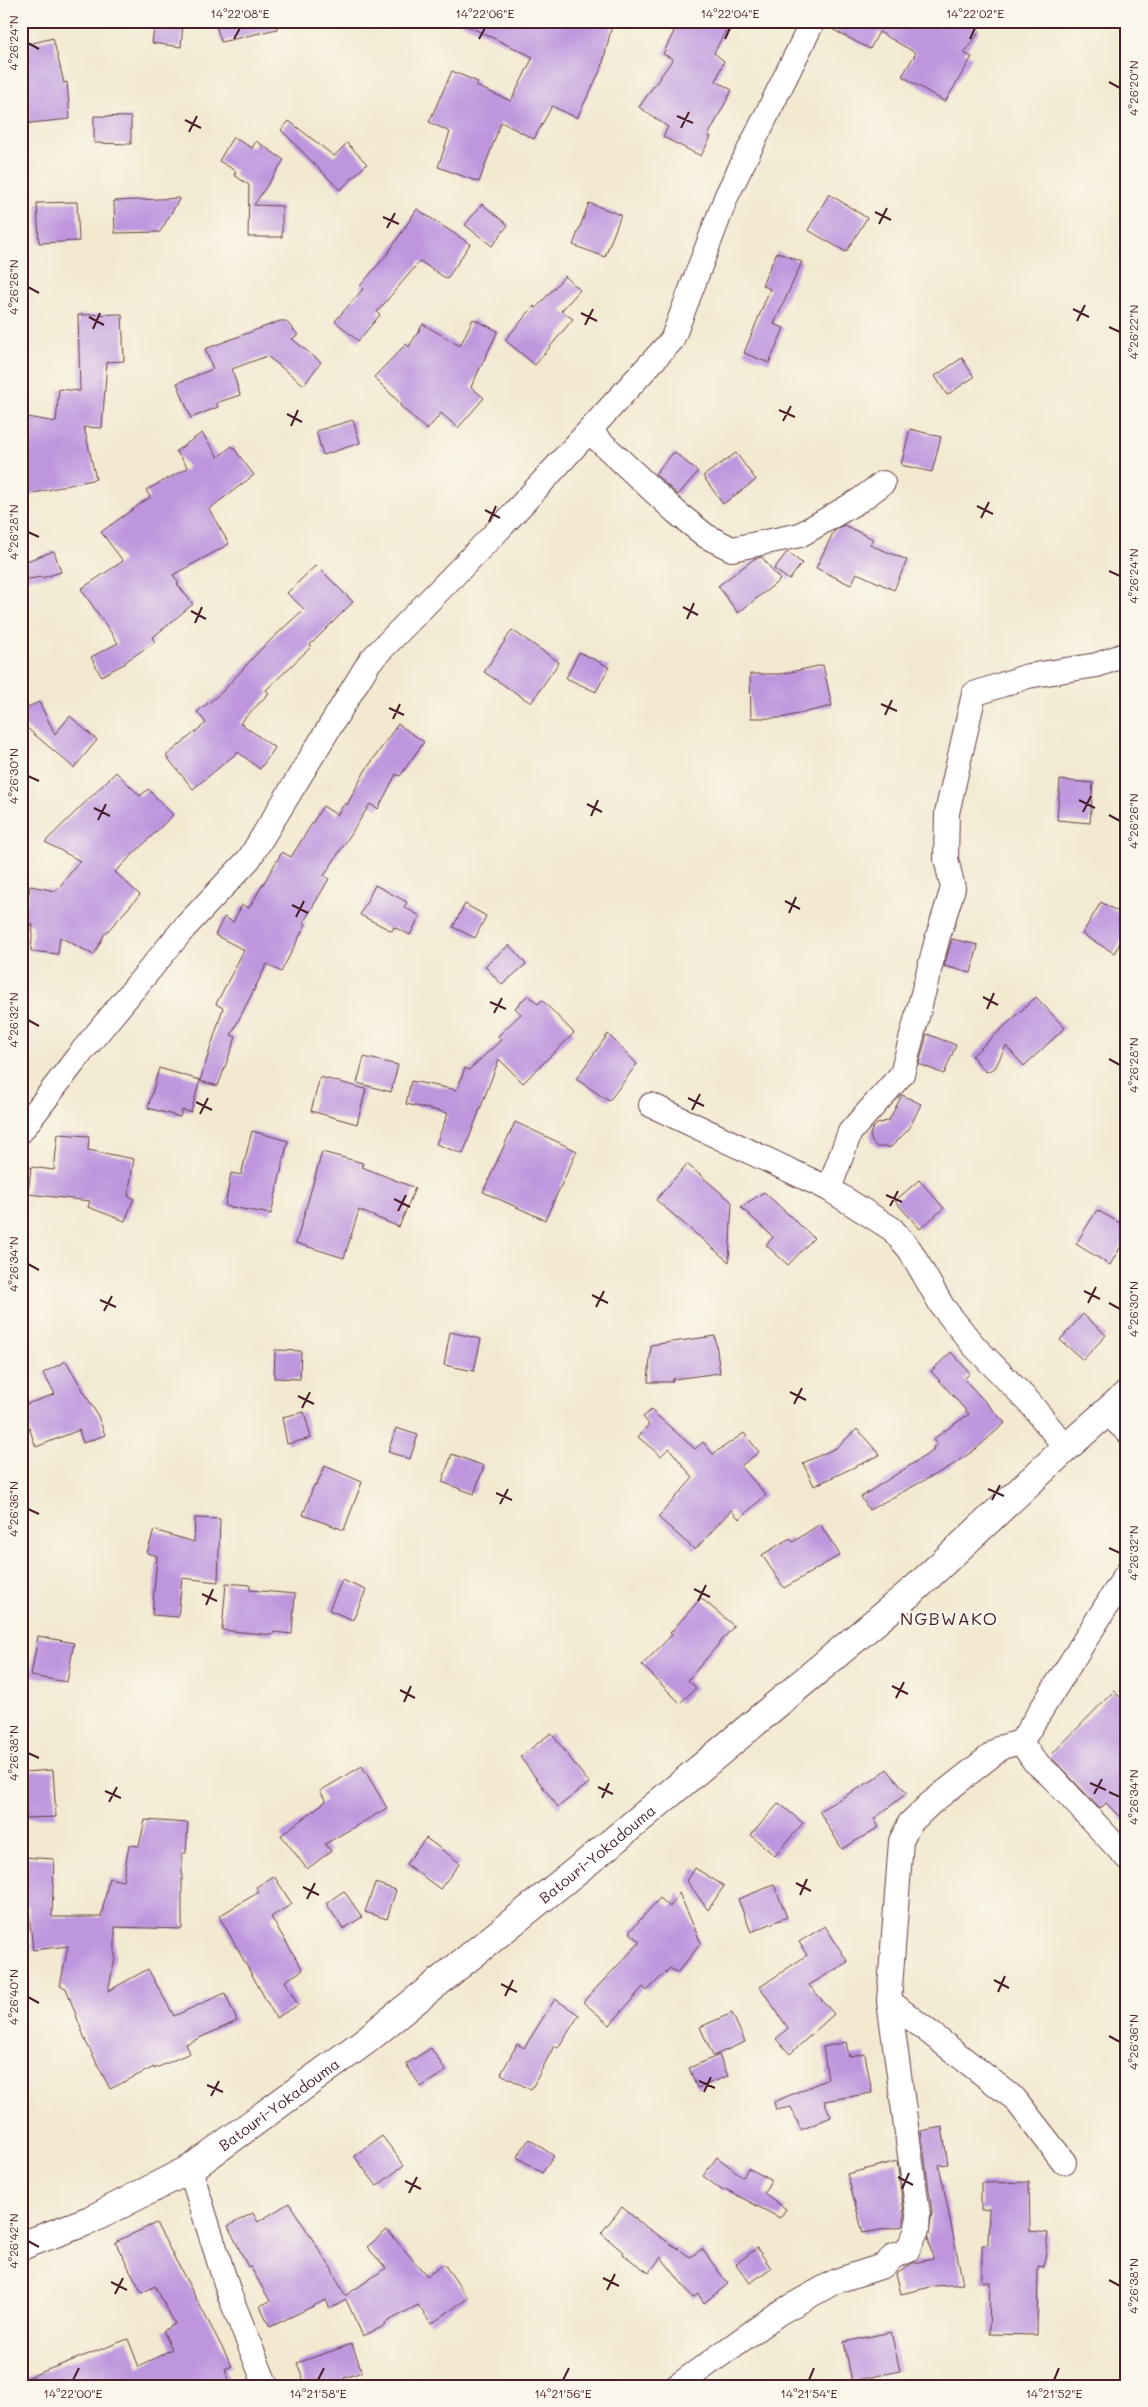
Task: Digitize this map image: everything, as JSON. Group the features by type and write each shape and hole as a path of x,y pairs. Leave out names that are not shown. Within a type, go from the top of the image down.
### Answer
{"highway":[{"name":"Batouri-Yokadouma","path":"21,2246 90,2220 190,2169 364,2042 606,1847 917,1587 1066,1448 1127,1394"}],"street":[{"path":"21,1131 80,1054 185,927 249,859 370,661 503,525 590,432 672,340 727,195 813,21"},
{"path":"590,432 676,512 706,536 732,549 800,536 860,500 882,483"},
{"path":"829,1189 850,1132 902,1074 938,936 953,888 946,859 947,813 974,694 1028,676 1097,665 1127,654"},
{"path":"651,1106 829,1189 892,1229 910,1250 942,1306 974,1346 1030,1404 1066,1448"},
{"path":"1107,1413 1127,1431"},
{"path":"677,2386 779,2313 836,2281 883,2266 894,2256 907,2251 916,2230 918,2214 889,2001 901,1841 910,1823 1002,1747 1021,1742 1127,1573"},
{"path":"1021,1742 1034,1761 1051,1776 1127,1858"},
{"path":"889,2001 1015,2099 1064,2162"},
{"path":"190,2169 230,2296 266,2386"}],"building":[{"path":"155,21 183,23 181,47 152,43"},
{"path":"215,21 276,21 277,29 221,42"},
{"path":"457,21 613,21 602,67 577,118 552,106 534,139 501,122 479,182 438,167 450,132 429,122 452,71 478,82 476,86 511,101 533,57"},
{"path":"679,21 731,21 714,53 724,61 716,81 732,90 708,136 711,137 701,156 663,137 668,127 639,107 673,59 663,54"},
{"path":"827,21 966,21 980,31 964,53 972,57 945,102 902,76 916,53 879,32 870,49 826,26"},
{"path":"53,38 64,83 67,82 70,119 21,124 21,46"},
{"path":"94,116 131,117 131,144 94,143"},
{"path":"289,121 334,156 347,143 367,164 340,190 281,130"},
{"path":"233,137 252,148 256,141 284,160 254,205 282,206 282,237 248,237 249,185 234,175 236,171 219,161"},
{"path":"829,194 867,218 846,252 808,230"},
{"path":"180,198 160,232 115,233 114,201"},
{"path":"77,202 79,241 39,243 37,203"},
{"path":"589,203 621,215 605,257 573,245"},
{"path":"482,204 508,225 492,246 465,225"},
{"path":"417,209 470,244 447,279 420,261 377,312 380,315 358,341 335,321 363,289 360,286 388,253"},
{"path":"777,252 802,262 774,324 784,328 769,363 744,353 770,289 762,285"},
{"path":"565,276 580,290 561,311 573,319 535,365 505,340 534,306 536,308"},
{"path":"122,314 124,361 107,362 102,428 84,427 96,479 21,496 21,416 56,422 59,389 80,391 78,315"},
{"path":"473,319 498,331 471,387 484,398 458,428 441,413 427,430 400,406 401,404 374,377 406,344 409,347 423,324 460,346"},
{"path":"280,321 286,321 298,335 292,339 321,362 304,385 267,356 232,369 240,395 216,403 218,407 191,418 177,383 213,369 205,349"},
{"path":"962,358 974,377 947,395 935,376"},
{"path":"353,420 360,443 323,455 316,431"},
{"path":"910,429 941,437 932,472 901,465"},
{"path":"202,433 218,457 232,446 254,475 209,509 229,544 173,575 179,583 177,584 193,604 152,638 155,642 126,663 101,676 91,657 118,643 81,589 123,561 101,532 150,497 146,490 188,468 176,451"},
{"path":"674,452 698,472 678,495 655,474"},
{"path":"736,453 756,480 723,504 703,476"},
{"path":"844,525 873,539 870,545 907,560 894,590 857,573 851,585 816,568 834,531"},
{"path":"54,551 61,572 42,578 21,580 21,563"},
{"path":"787,552 802,563 789,580 774,569"},
{"path":"762,557 780,580 738,613 718,586 754,559"},
{"path":"316,565 353,602 310,645 312,646 266,690 269,693 240,723 275,748 260,769 238,752 193,789 166,756 206,723 197,712 222,692 261,649 304,609 287,593"},
{"path":"512,630 559,662 531,703 484,672"},
{"path":"579,652 609,667 596,692 566,678"},
{"path":"823,665 832,706 781,718 751,718 750,674 781,674"},
{"path":"39,702 55,734 70,716 97,740 74,768 21,723 21,710"},
{"path":"398,724 424,742 400,776 396,774 378,809 370,804 324,876 329,879 303,923 306,924 281,972 267,964 231,1035 236,1037 218,1086 200,1081 223,1008 216,1004 244,950 215,935 224,917 233,922 242,905 249,908 282,852 291,857 323,806 337,815 345,803 347,805 365,771"},
{"path":"116,772 140,796 148,789 173,815 115,872 140,895 104,935 94,955 60,937 58,954 31,951 33,925 21,921 21,902 27,903 30,886 56,891 80,861 45,842"},
{"path":"1060,780 1093,783 1090,823 1057,820"},
{"path":"375,885 407,902 404,907 420,916 410,935 394,927 392,931 360,915"},
{"path":"1101,902 1127,917 1127,931 1114,953 1082,934"},
{"path":"465,904 486,916 475,938 453,927"},
{"path":"952,939 978,945 971,973 944,966"},
{"path":"509,945 526,964 502,985 485,966"},
{"path":"528,995 538,1004 542,1000 574,1033 523,1083 499,1059 463,1154 436,1144 448,1113 406,1104 411,1081 457,1090 465,1068 469,1070 501,1040 498,1036 521,1014 515,1008"},
{"path":"1036,997 1065,1028 1024,1066 1006,1046 995,1068 986,1072 972,1056"},
{"path":"608,1034 637,1064 609,1101 576,1079"},
{"path":"927,1034 956,1045 944,1074 919,1064"},
{"path":"364,1057 398,1065 391,1092 357,1083"},
{"path":"159,1068 200,1080 191,1112 182,1110 180,1117 148,1108"},
{"path":"320,1077 366,1089 357,1124 311,1111"},
{"path":"902,1095 921,1104 909,1129 891,1147 877,1147 872,1142 870,1135 872,1129 877,1124 889,1120"},
{"path":"515,1122 577,1151 545,1220 483,1192"},
{"path":"252,1131 288,1141 271,1214 225,1206 231,1173 241,1175"},
{"path":"58,1134 89,1136 88,1150 134,1159 128,1196 134,1198 125,1221 88,1207 90,1201 28,1194 31,1167 54,1170"},
{"path":"322,1152 363,1163 362,1167 415,1188 399,1227 359,1210 344,1258 296,1243"},
{"path":"687,1164 732,1202 729,1262 656,1200"},
{"path":"919,1180 944,1208 920,1229 895,1201"},
{"path":"764,1192 814,1238 788,1265 766,1245 773,1237 741,1207"},
{"path":"1097,1210 1127,1227 1127,1236 1110,1265 1076,1244"},
{"path":"1083,1314 1106,1335 1083,1360 1060,1340"},
{"path":"450,1332 481,1339 474,1371 444,1365"},
{"path":"715,1336 720,1373 673,1379 672,1382 648,1382 651,1345"},
{"path":"275,1350 301,1351 300,1379 274,1378"},
{"path":"951,1352 970,1373 964,1379 1005,1423 976,1449 951,1466 869,1510 861,1497 934,1450 933,1447 937,1445 933,1439 969,1414 931,1371"},
{"path":"66,1361 98,1416 105,1435 83,1443 79,1430 36,1447 21,1406 55,1394 43,1373"},
{"path":"651,1410 695,1449 703,1442 713,1454 744,1433 759,1452 741,1466 766,1495 739,1519 731,1510 695,1550 658,1517 693,1478 669,1448 661,1456 638,1437 649,1424 643,1417"},
{"path":"304,1412 311,1438 287,1444 282,1417"},
{"path":"396,1428 418,1435 410,1459 388,1452"},
{"path":"857,1429 880,1455 814,1486 803,1463 836,1448"},
{"path":"452,1454 484,1466 474,1494 442,1482"},
{"path":"325,1466 362,1482 344,1530 303,1515 314,1485 316,1486"},
{"path":"195,1518 220,1519 218,1582 182,1578 178,1617 152,1615 157,1556 147,1553 154,1530 194,1542"},
{"path":"820,1524 840,1555 784,1588 762,1555 790,1538 793,1542"},
{"path":"342,1580 366,1590 353,1620 329,1610"},
{"path":"226,1583 250,1585 250,1590 295,1594 292,1634 274,1632 273,1635 222,1630"},
{"path":"701,1598 734,1626 688,1680 696,1688 680,1703 642,1665 672,1635 670,1633"},
{"path":"38,1636 74,1643 67,1682 31,1676"},
{"path":"1114,1691 1127,1704 1127,1824 1106,1803 1100,1809 1050,1756"},
{"path":"551,1733 589,1783 558,1807 520,1757"},
{"path":"362,1766 387,1808 325,1844 331,1851 307,1869 281,1835 326,1801 320,1791"},
{"path":"887,1769 907,1793 874,1819 879,1827 842,1849 819,1811 873,1780"},
{"path":"53,1770 56,1817 26,1818 24,1772"},
{"path":"779,1803 803,1823 775,1856 751,1835"},
{"path":"145,1820 188,1823 186,1853 182,1853 182,1929 115,1927 115,1959 108,1991 148,1969 174,2016 225,1993 237,2021 186,2044 190,2053 154,2069 154,2067 110,2089 86,2042 66,1988 60,1986 68,1946 33,1950 28,1904 21,1904 21,1857 54,1859 52,1917 101,1917 109,1878 123,1881 129,1845 139,1846"},
{"path":"426,1838 460,1863 440,1889 406,1864"},
{"path":"695,1868 724,1886 708,1910 687,1881"},
{"path":"274,1876 292,1904 271,1917 303,1970 285,1981 298,2005 276,2018 219,1916 259,1892 256,1887"},
{"path":"375,1883 396,1890 387,1919 365,1912"},
{"path":"774,1885 787,1917 751,1932 738,1899"},
{"path":"344,1891 362,1917 343,1929 326,1903"},
{"path":"679,1893 701,1943 677,1973 670,1968 647,1991 643,1987 610,2025 583,2002 640,1942 629,1932 660,1898 670,1907"},
{"path":"825,1926 848,1962 809,1985 834,2014 790,2054 776,2039 788,2028 760,1987 807,1955 799,1942"},
{"path":"555,1999 579,2015 558,2048 554,2046 531,2090 501,2074 517,2044 524,2048"},
{"path":"732,2013 745,2042 713,2056 700,2027"},
{"path":"846,2042 849,2056 865,2054 872,2093 824,2101 831,2117 801,2130 791,2107 776,2110 774,2102 828,2079 823,2047"},
{"path":"431,2048 446,2071 421,2087 406,2064"},
{"path":"719,2055 728,2076 697,2088 689,2068"},
{"path":"942,2127 948,2164 939,2165 963,2284 935,2286 901,2294 896,2273 913,2263 933,2259 928,2238 932,2212 921,2131"},
{"path":"382,2136 404,2165 377,2186 354,2156"},
{"path":"529,2139 554,2156 542,2173 517,2157"},
{"path":"717,2157 743,2177 748,2168 771,2180 764,2193 786,2209 780,2218 725,2189 723,2191 703,2176"},
{"path":"897,2161 904,2214 903,2226 863,2233 847,2174"},
{"path":"1029,2182 1030,2231 1048,2233 1044,2267 1038,2266 1037,2335 989,2334 990,2282 982,2282 982,2245 988,2245 989,2209 981,2210 981,2183"},
{"path":"289,2203 331,2268 345,2296 386,2268 367,2247 387,2230 427,2276 444,2264 468,2298 431,2324 418,2305 385,2323 386,2325 363,2336 346,2300 330,2309 326,2300 270,2327 260,2306 270,2301 250,2266 248,2267 228,2226 253,2213 258,2222"},
{"path":"622,2207 643,2225 690,2257 702,2249 728,2284 704,2303 698,2294 693,2298 661,2257 649,2273 622,2254 623,2252 601,2233"},
{"path":"156,2223 232,2366 225,2369 231,2386 21,2386 21,2380 128,2339 139,2367 172,2349 163,2331 175,2324 155,2286 142,2293 115,2242"},
{"path":"757,2248 771,2268 750,2283 736,2264"},
{"path":"891,2332 900,2371 852,2381 844,2342"},
{"path":"352,2344 362,2372 344,2378 346,2386 306,2386 297,2363"}],"district":[{"name":"NGBWAKO","path":"949,1618"}]}
